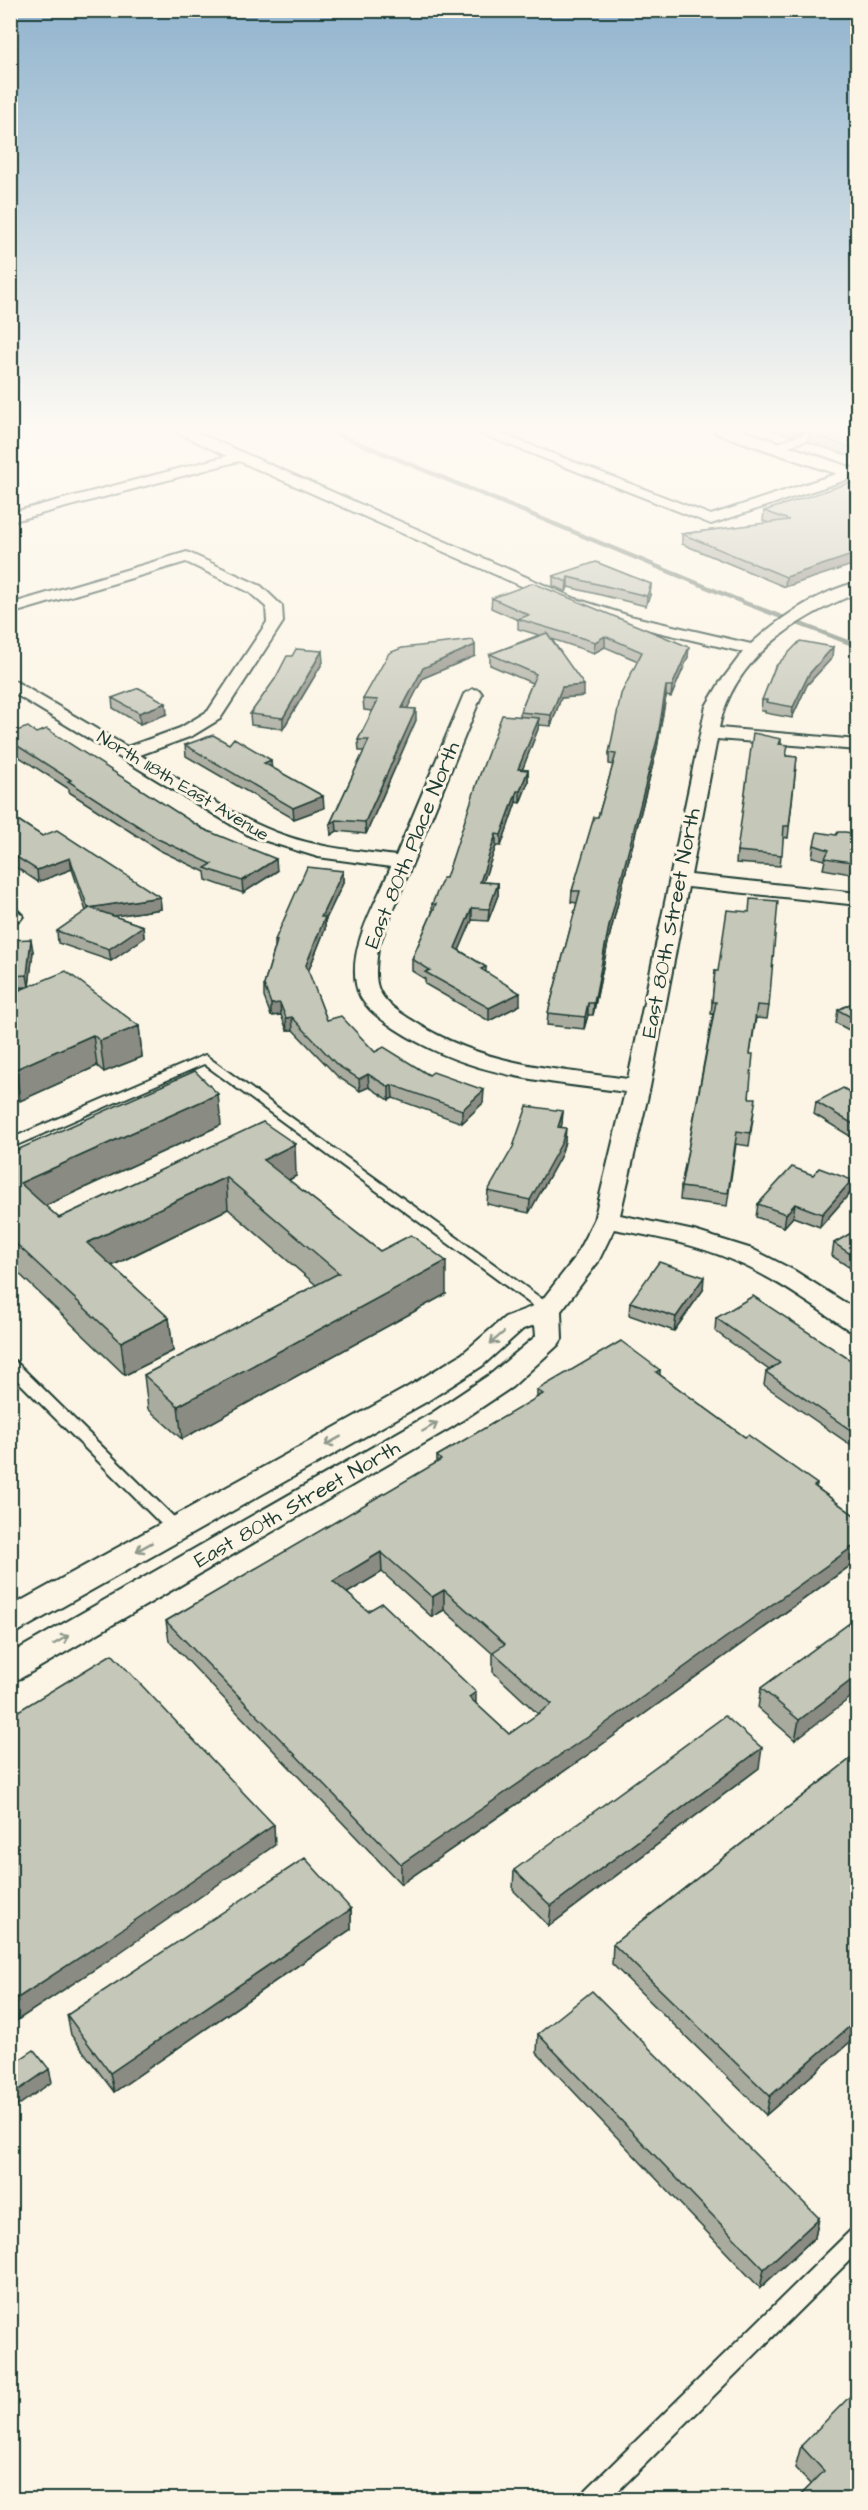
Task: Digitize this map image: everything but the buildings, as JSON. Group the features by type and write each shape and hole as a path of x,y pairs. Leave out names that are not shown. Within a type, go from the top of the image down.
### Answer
{"street":[{"path":"443,546 570,602 626,620 753,649"},
{"path":"10,609 187,557 264,595 274,606 275,622 214,715 186,732 127,753"},
{"name":"East 80th Street North","path":"10,1622 416,1395 472,1360 514,1323 548,1310 585,1262 606,1220 638,1087 715,706 726,683 753,649 780,626 858,587"},
{"name":"North 118th East Avenue","path":"12,686 127,753 237,822 271,839 314,851 404,863"},
{"name":"East 80th Place North","path":"473,694 368,947 365,975 368,990 378,1005 433,1043 482,1061 638,1087"},
{"path":"710,733 858,745"},
{"path":"679,880 858,899"},
{"path":"606,1220 668,1233 734,1251 793,1281 858,1324"},
{"name":"East 80th Street North","path":"10,1669 442,1420 502,1380 549,1339 548,1310"}],"lane":[{"path":"10,1144 205,1059 548,1310"},
{"path":"10,1364 176,1529"},
{"path":"592,2499 858,2237"}],"waterway":[{"path":"608,546 745,603 858,646"}]}
